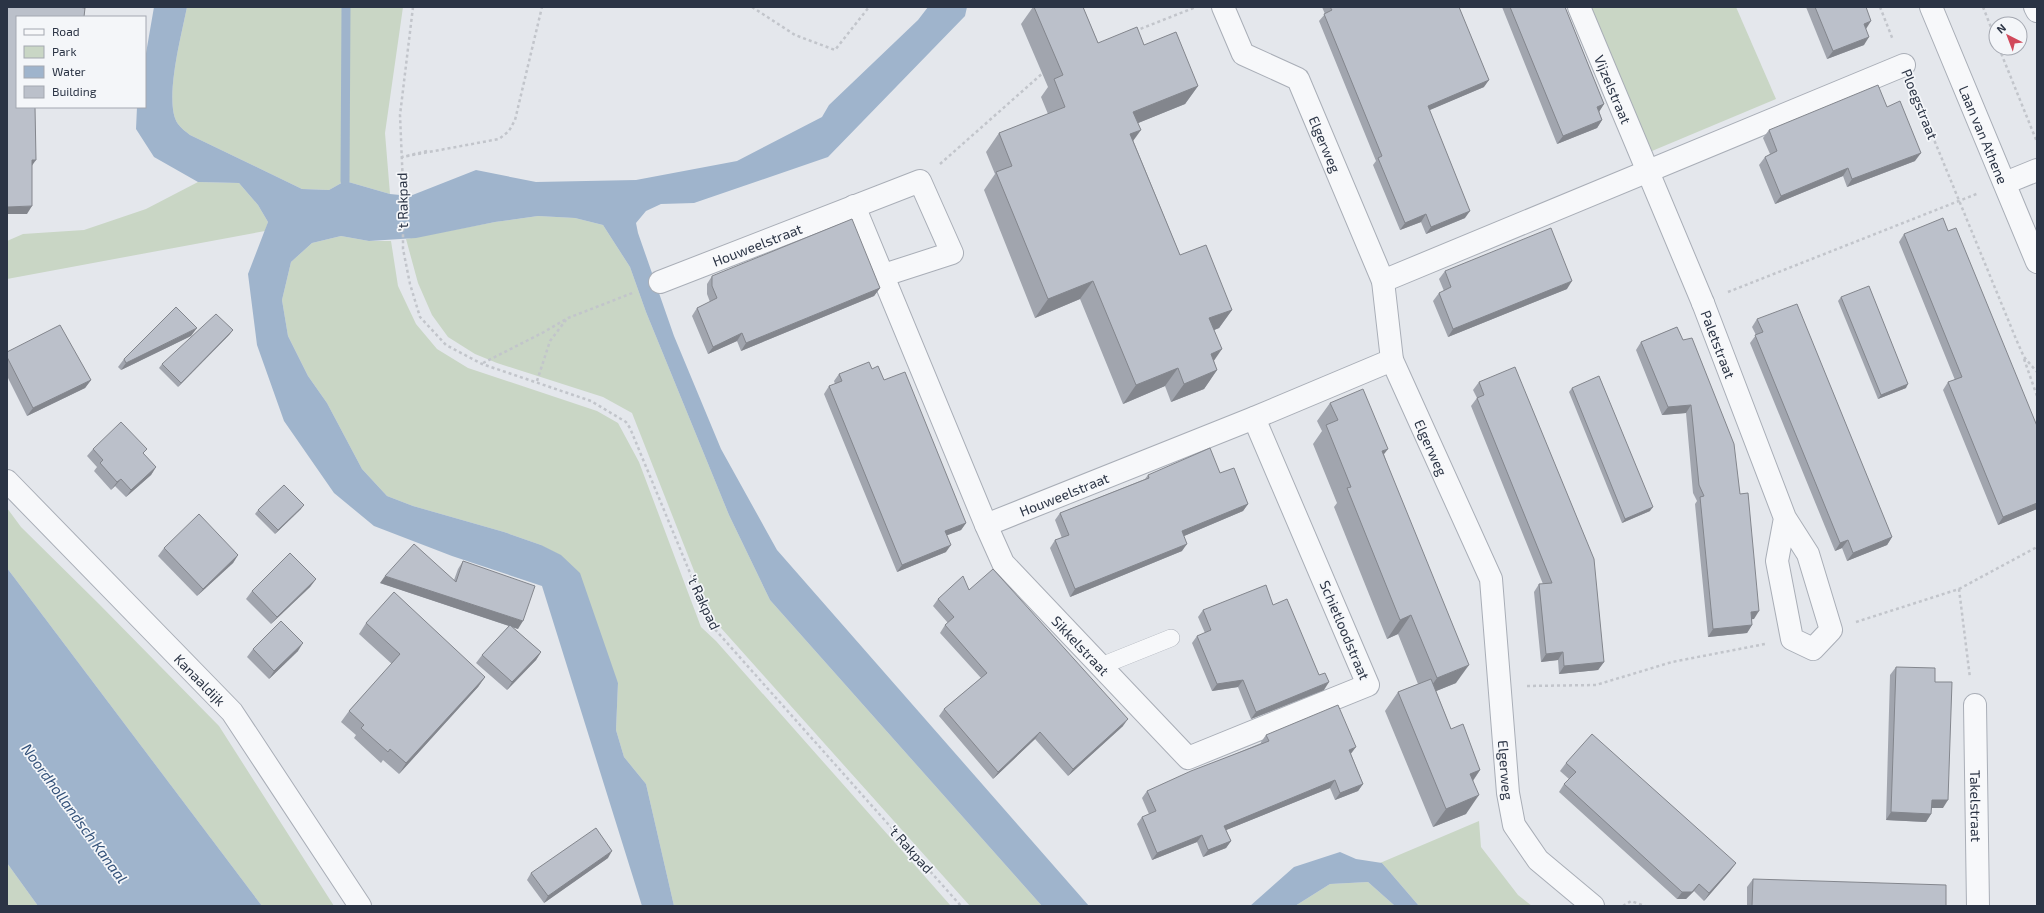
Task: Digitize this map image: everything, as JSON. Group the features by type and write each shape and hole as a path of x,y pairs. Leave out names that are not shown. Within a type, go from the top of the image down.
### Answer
{"street":[{"name":"Elgerweg","path":"1222,7 1243,54 1298,79 1383,281 1392,360 1491,579 1508,793 1514,825 1538,860 1593,906"},
{"name":"Vijzelstraat","path":"1580,7 1649,171"},
{"name":"Laan van Athene","path":"1931,7 2037,262"},
{"path":"2036,7 2037,11"},
{"path":"1383,281 1904,65"},
{"path":"2005,183 2037,170"},
{"name":"Paletstraat","path":"1649,171 1703,303 1785,518 1808,554 1831,630"},
{"path":"884,275 952,253 920,181"},
{"name":"Houweelstraat","path":"660,282 920,181"},
{"path":"854,206 884,275 986,525"},
{"name":"Houweelstraat","path":"986,525 1254,418 1392,360"},
{"name":"Schietloodstraat","path":"1188,758 1368,685 1254,418"},
{"name":"Kanaaldijk","path":"7,481 232,712 360,906"},
{"path":"1785,518 1777,561 1792,639 1813,649 1831,630"},
{"name":"Sikkelstraat","path":"986,525 1003,562 1188,758"},
{"name":"Takelstraat","path":"1975,705 1978,906"}],"lane":[{"path":"1101,666 1171,638"}],"path":[{"name":"'t Rakpad","path":"413,7 400,115 403,186 403,249 410,284 420,317 446,345 482,364 591,401 626,422 630,428 712,626 961,906"},
{"path":"402,157 499,139 510,131 515,120 542,7"},
{"path":"752,7 795,34 835,50 869,7"},
{"path":"1130,32 1196,7"},
{"name":"Ploegstraat","path":"1880,7 1959,201"},
{"path":"1983,7 1988,20"},
{"path":"2002,56 2037,142"},
{"path":"920,181 1045,71"},
{"path":"1703,303 1959,201 2024,357 2037,396"},
{"path":"482,364 568,318 625,296"},
{"path":"537,382 550,341 568,318"},
{"path":"2024,357 2037,372"},
{"path":"1831,630 1959,589 2037,547"},
{"path":"1959,589 1968,669 1975,705"},
{"path":"1499,686 1596,685 1672,662 1792,639"},
{"path":"1623,906 1632,901 1645,906"}],"green space":[{"path":"187,7 403,7 385,133 390,194 345,181 329,190 302,189 190,135 182,128 178,124 174,114 172,101 175,67"},
{"path":"1588,7 1736,7 1776,99 1652,151"},
{"path":"198,182 239,183 258,205 268,222 265,231 7,279 7,241 23,234 84,230 146,209"},
{"path":"538,216 575,218 603,225 630,267 646,312 729,515 770,600 1042,906 970,906 713,619 632,413 603,397 497,363 475,354 448,337 432,315 418,283 406,239 495,222"},
{"path":"341,236 369,241 391,241 398,286 416,324 437,349 468,368 597,411 618,423 639,462 701,627 716,641 951,906 674,906 646,784 624,757 616,730 618,683 541,545 504,532 413,506 387,496 362,469 327,403 308,376 288,336 282,300 291,262 312,243"},
{"path":"7,508 21,527 219,726 334,906 262,906 7,568"},
{"path":"1479,821 1481,847 1518,895 1532,906 1419,906 1382,863 1380,863"},
{"path":"7,863 38,906 7,906"},
{"path":"1368,882 1395,906 1295,906 1330,884"}],"water":[{"path":"154,7 187,7 175,67 172,101 174,114 178,124 190,135 302,189 329,190 345,181 390,194 410,196 476,170 536,182 636,180 737,161 822,117 829,105 918,20 928,7 967,7 965,16 828,157 694,203 661,204 646,211 636,223 638,233 674,336 721,449 777,550 1089,906 1042,906 770,600 729,515 646,312 630,267 603,225 575,218 538,216 495,222 416,238 369,241 341,236 312,243 291,262 282,300 288,336 308,376 327,403 362,469 387,496 413,506 504,532 541,545 561,555 580,573 618,683 616,730 624,757 646,784 674,906 642,906 542,586 452,556 374,526 334,493 284,421 257,345 248,274 268,222 258,205 239,183 198,182 154,157 136,129 137,108 146,108 146,53"},
{"name":"Noordhollandsch Kanaal","path":"7,568 262,906 38,906 7,863"},
{"path":"1340,852 1356,859 1382,863 1419,906 1395,906 1368,882 1330,884 1295,906 1250,906 1294,867"}],"building":[{"path":"7,7 85,8 84,16 16,16 16,108 35,108 36,160 32,160 32,206 7,207"},
{"path":"1034,7 1083,7 1098,43 1137,27 1144,45 1176,32 1198,86 1133,112 1141,130 1130,134 1180,255 1206,245 1232,310 1209,318 1222,349 1211,354 1217,370 1184,384 1178,368 1136,385 1093,281 1048,299 996,172 1012,166 999,133 1065,107 1054,79 1063,75"},
{"path":"1330,7 1459,7 1489,80 1428,106 1470,211 1431,227 1426,214 1405,223 1378,158 1382,156 1324,14 1332,10"},
{"path":"1510,7 1565,7 1604,104 1597,107 1602,120 1563,136"},
{"path":"1815,7 1866,7 1871,21 1864,24 1869,37 1833,51"},
{"path":"1878,85 1887,107 1900,101 1921,153 1852,179 1848,168 1781,196 1765,157 1777,151 1769,130"},
{"path":"1943,218 1948,231 1956,228 2037,426 2037,503 2003,517 1948,382 1962,377 1904,234"},
{"path":"852,219 880,288 746,343 742,333 713,347 697,308 717,298 712,286 712,276"},
{"path":"1551,228 1572,281 1453,329 1439,293 1451,287 1445,271"},
{"path":"1869,286 1908,384 1881,395 1841,297"},
{"path":"1797,304 1892,537 1853,553 1848,540 1840,543 1755,335 1763,332 1757,319"},
{"path":"176,307 197,328 126,363 124,359"},
{"path":"216,314 233,330 181,383 162,364"},
{"path":"60,325 91,380 33,408 7,357 7,352"},
{"path":"1677,327 1683,340 1692,338 1734,444 1740,494 1748,493 1759,611 1751,612 1752,625 1713,629 1700,497 1704,496 1699,485 1691,405 1668,407 1641,342"},
{"path":"869,362 872,369 878,366 884,380 905,372 966,523 945,531 951,545 902,565 829,386 842,381 839,374"},
{"path":"1515,367 1594,559 1604,662 1564,666 1563,652 1546,654 1539,584 1552,583 1477,398 1484,395 1479,382"},
{"path":"1599,376 1653,507 1625,519 1572,388"},
{"path":"1363,389 1388,449 1382,451 1469,665 1437,678 1411,615 1400,620 1347,488 1351,487 1326,425 1338,420 1330,403"},
{"path":"121,422 147,449 143,453 156,467 131,490 121,479 117,482 100,463 103,460 93,449"},
{"path":"1210,448 1220,473 1234,468 1248,504 1182,531 1187,544 1075,589 1055,540 1069,535 1060,513 1149,478 1148,475"},
{"path":"284,485 304,505 278,530 258,510"},
{"path":"199,514 238,555 203,589 164,548"},
{"path":"414,544 456,582 463,561 535,586 523,621 385,576"},
{"path":"290,553 316,579 277,617 252,591"},
{"path":"993,569 1128,719 1073,769 1040,732 998,772 944,709 987,673 945,625 954,617 938,599 963,576 969,590"},
{"path":"1266,585 1273,605 1287,599 1319,675 1325,673 1329,682 1256,712 1243,680 1217,684 1197,636 1211,630 1203,610"},
{"path":"394,592 485,677 406,763 390,749 388,752 361,728 364,725 349,711 400,654 366,623"},
{"path":"281,621 303,643 274,671 253,649"},
{"path":"510,625 541,652 512,682 482,655"},
{"path":"1896,667 1935,668 1935,682 1952,682 1948,800 1932,800 1931,814 1891,812"},
{"path":"1431,679 1451,729 1463,724 1480,770 1470,774 1479,795 1446,809 1398,692"},
{"path":"1338,705 1356,747 1349,750 1363,784 1340,793 1335,780 1224,826 1231,841 1208,850 1202,835 1157,853 1142,817 1156,811 1147,791 1191,771 1269,741 1266,735"},
{"path":"1592,734 1736,863 1709,893 1699,884 1692,892 1682,892 1564,784 1576,772 1566,763"},
{"path":"596,828 612,851 548,896 531,873"},
{"path":"1753,879 1946,885 1946,906 1752,906"}],"waterway":[{"path":"345,181 346,7"}]}
